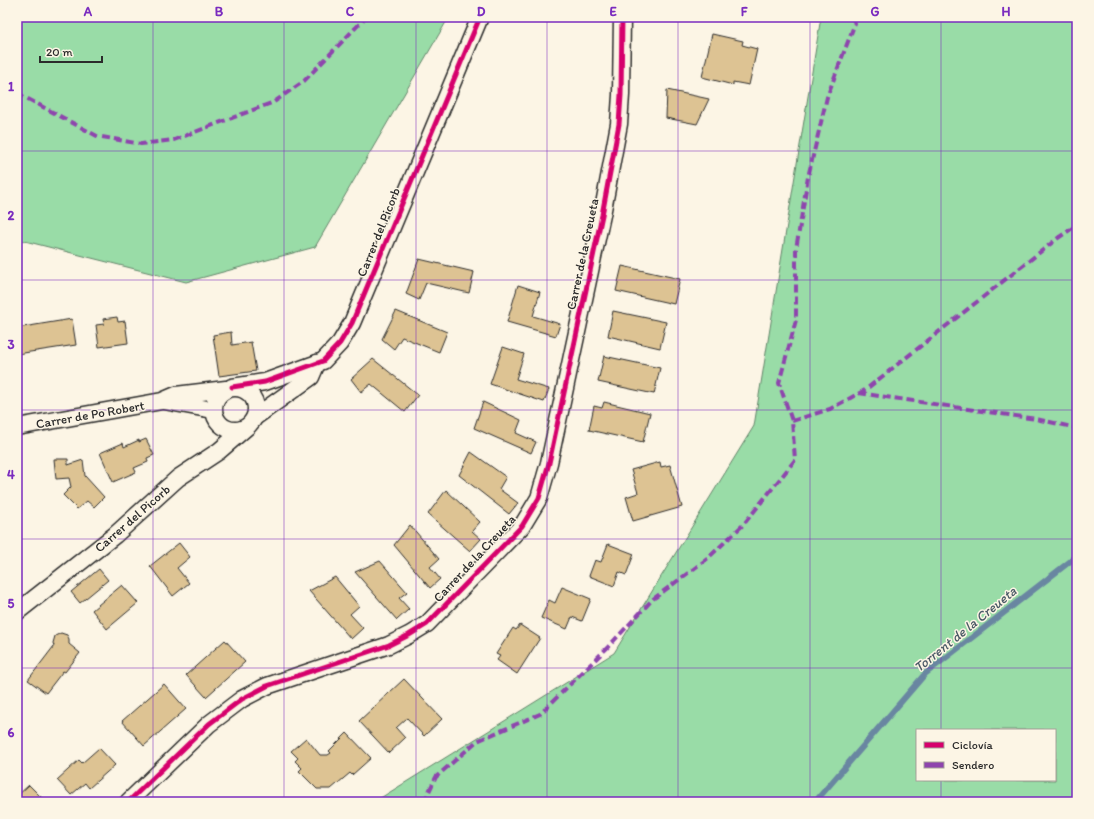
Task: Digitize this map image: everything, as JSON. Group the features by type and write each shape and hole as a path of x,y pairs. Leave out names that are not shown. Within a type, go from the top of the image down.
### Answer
{"street":[{"name":"Carrer del Picorb","path":"229,388 265,382 323,361 340,343 352,323 480,17"},
{"name":"Carrer de la Creueta","path":"128,802 209,724 242,699 267,686 389,645 410,635 427,624 522,526 539,498 549,462 605,200 619,124 622,17"},
{"name":"Carrer del Picorb","path":"17,612 115,536 178,478 219,451 251,422 311,377 317,363"},
{"name":"Carrer de Po Robert","path":"17,427 162,401 176,395 229,388"},
{"path":"213,410 213,404 220,392 229,388 243,388 252,395 256,406 251,422"},
{"name":"Carrer de Po Robert","path":"162,401 213,410"},
{"name":"Carrer del Picorb","path":"213,410 214,417 223,427 235,431 251,422"}],"green space":[{"path":"17,17 449,17 315,247 186,282 17,239"},
{"path":"821,17 1077,17 1077,802 374,802 614,653 754,426"}],"building":[{"path":"712,34 743,41 742,45 757,49 749,85 733,82 733,85 702,77"},
{"path":"667,90 709,99 697,124 666,118"},
{"path":"419,259 474,272 469,293 426,283 419,300 406,294"},
{"path":"622,266 680,279 674,304 616,291"},
{"path":"518,285 540,292 533,316 560,324 556,336 507,322"},
{"path":"396,311 447,332 439,352 402,337 394,349 382,339"},
{"path":"613,311 666,322 660,348 608,336"},
{"path":"117,317 118,322 125,321 128,343 99,347 96,325 104,324 103,319"},
{"path":"72,319 76,345 17,354 17,328"},
{"path":"231,332 232,345 251,342 256,371 219,376 213,335"},
{"path":"503,347 524,354 516,379 549,389 544,402 490,384"},
{"path":"604,356 660,368 654,394 598,382"},
{"path":"373,359 418,395 405,412 371,384 361,392 351,379"},
{"path":"483,402 521,420 516,433 536,442 531,453 474,428"},
{"path":"604,402 650,413 643,442 589,430 594,406 602,408"},
{"path":"146,439 154,455 147,458 148,462 134,468 136,472 113,482 100,453 123,443 124,447 139,440 139,442"},
{"path":"471,452 506,477 499,489 518,503 509,514 459,475"},
{"path":"54,459 68,459 68,465 83,460 85,476 104,497 94,507 87,501 77,509 63,495 71,487 69,478 56,479"},
{"path":"660,462 661,467 670,465 682,507 633,521 626,497 638,493 631,470"},
{"path":"446,490 480,522 472,531 481,539 470,551 428,514"},
{"path":"410,525 439,559 430,567 440,579 430,588 394,545"},
{"path":"179,543 190,557 177,568 189,583 173,596 150,566"},
{"path":"608,544 634,554 626,575 619,572 614,586 589,576 595,560 601,562"},
{"path":"380,561 407,592 399,598 409,609 397,620 355,572"},
{"path":"99,569 108,580 80,603 71,592"},
{"path":"335,577 359,606 350,614 363,628 351,639 309,591"},
{"path":"122,585 138,603 107,629 92,610"},
{"path":"562,587 591,599 582,621 572,617 567,629 541,618 549,600 555,603"},
{"path":"520,625 540,638 517,674 497,660 500,656 496,654 513,628 516,630"},
{"path":"61,633 67,635 69,644 80,653 65,672 63,671 46,693 28,680 54,646 53,643 55,636"},
{"path":"225,640 245,662 206,697 186,675"},
{"path":"404,679 442,719 424,736 407,718 396,728 405,738 389,753 359,721"},
{"path":"164,684 186,709 144,746 122,721"},
{"path":"347,733 371,758 352,775 350,773 331,789 317,789 299,771 302,768 295,761 298,758 291,751 306,738 320,755 328,755 331,753 329,751"},
{"path":"99,748 115,765 89,788 85,783 71,795 57,780 79,760 82,763"},
{"path":"29,785 46,802 17,802 17,796"}],"waterway":[{"name":"Torrent de la Creueta","path":"815,802 925,674 1077,556"}],"marked path":[{"path":"17,93 97,136 141,144 174,140 274,102 304,81 366,17"},
{"path":"424,802 436,777 477,741 540,714 607,648 653,599 707,559 744,524 795,460 792,421 779,383 796,320 796,249 808,177 827,97 855,23 852,17"},
{"path":"792,421 830,409 865,390 1058,238 1077,225"},
{"path":"859,393 1036,419 1077,428"}],"cycle path":[{"path":"232,387 265,382 323,361 340,343 352,323 480,17"},
{"path":"128,802 209,724 242,699 267,686 389,645 427,624 522,526 539,498 549,463 602,215 619,124 622,17"}]}
